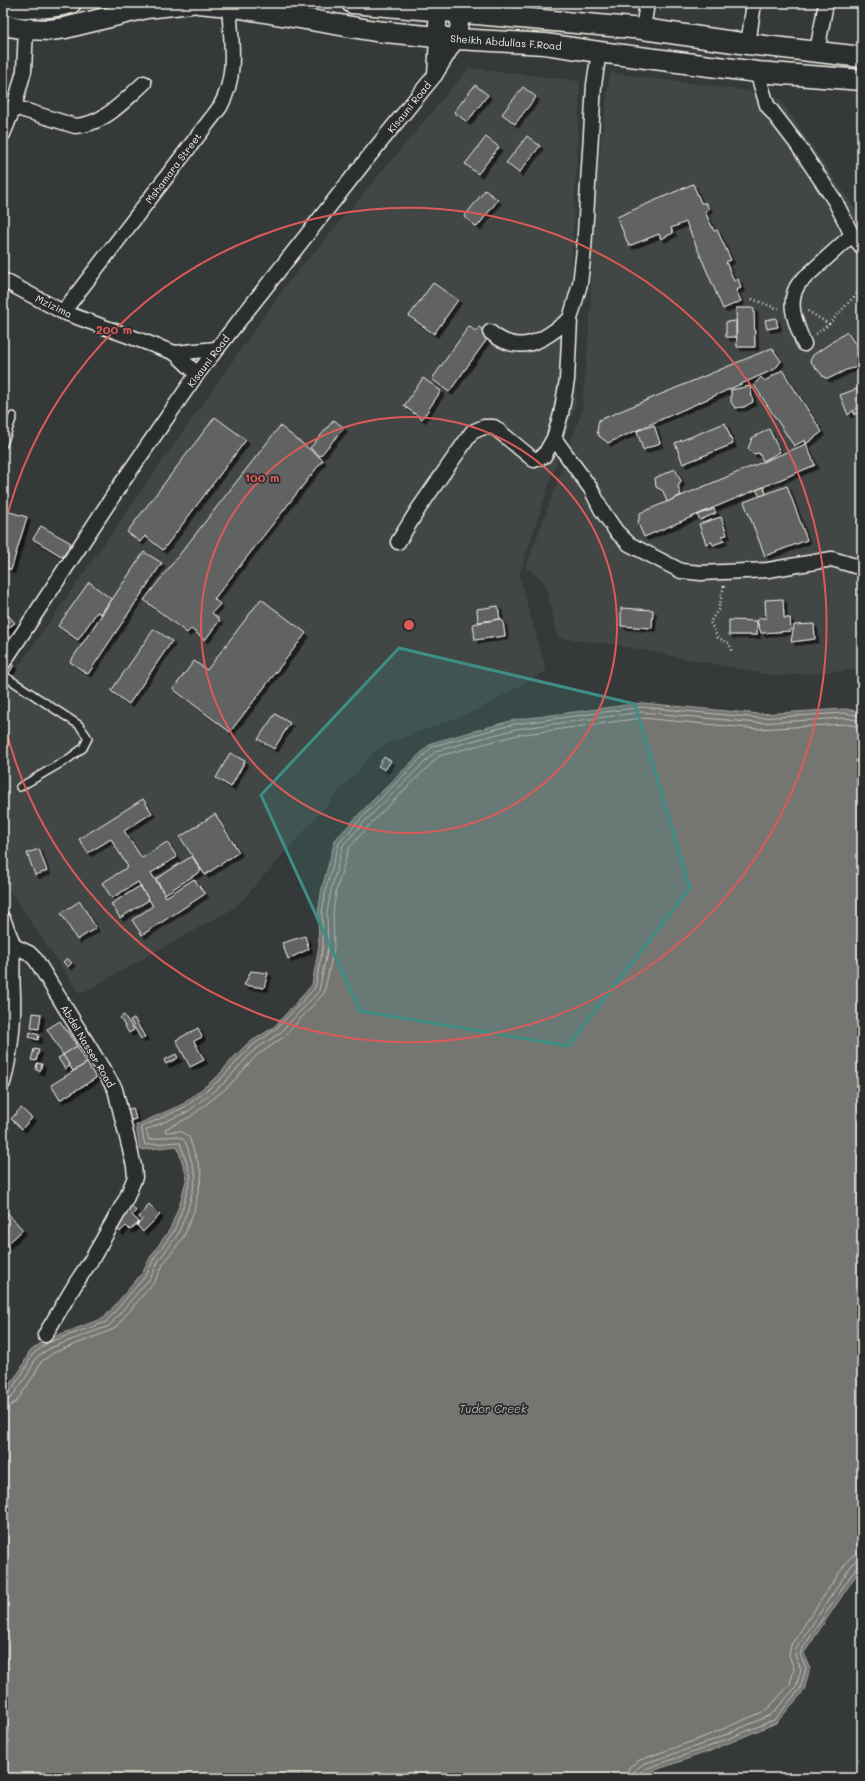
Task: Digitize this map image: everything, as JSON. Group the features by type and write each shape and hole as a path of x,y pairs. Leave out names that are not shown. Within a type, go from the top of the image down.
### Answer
{"main road":[{"path":"3,5 30,9 47,8 71,3"},
{"path":"3,26 43,30 65,28 146,8 191,3"},
{"name":"Sheikh Abdullas F.Road","path":"198,3 230,6 375,31 457,39 546,44 757,72 862,80"},
{"path":"352,3 460,8 643,29 748,44 862,57"}],"street":[{"path":"643,29 647,3"},
{"path":"748,44 754,3"},
{"path":"817,51 826,3"},
{"name":"Mshamara Street","path":"63,312 220,107 226,95 232,72 230,6"},
{"path":"435,75 436,37 439,7"},
{"path":"457,39 460,8"},
{"path":"3,134 14,107 24,71 26,29"},
{"name":"Kisauni Road","path":"3,663 119,487 197,374 435,75 457,39"},
{"path":"398,542 419,508 472,432 484,427 494,428 534,460 544,456 554,438 561,414 567,380 570,319 580,284 584,250 594,85 599,52"},
{"path":"757,72 767,105 797,144 835,201 852,235 862,247"},
{"path":"14,107 75,126 82,126 100,120 144,83"},
{"path":"804,344 795,322 793,292 800,282 852,235"},
{"name":"Mzizima","path":"3,280 63,312 175,353"},
{"path":"490,332 504,341 514,344 524,344 544,339 570,319"},
{"path":"175,353 216,349"},
{"path":"175,353 197,374"},
{"path":"554,438 591,489 608,520 629,544 681,570 701,573 768,570 832,559 862,568"},
{"path":"3,919 14,946 12,961 13,1014 3,1083"},
{"name":"Abdel Nasser Road","path":"14,946 29,953 36,960 115,1089 134,1166 133,1184 126,1199 92,1259 76,1282 45,1335"}],"lane":[{"path":"3,444 13,416"},
{"path":"3,675 79,725 88,738 83,748 68,759 20,787"}],"path":[{"path":"829,324 862,288"},
{"path":"726,572 718,610 710,622 718,638 730,643 732,652"}],"highlighted area":[{"path":"399,648 635,704 690,888 568,1046 360,1011 261,795"}],"shaded area":[{"path":"469,68 580,81 570,301 576,403 519,575 546,671 477,710 379,747 236,907 80,994 3,881 3,688 284,288"},
{"path":"610,73 764,93 780,100 862,219 862,671 852,670 775,676 611,644 558,638 545,583 526,567 582,411 591,305 591,221"}],"water":[{"name":"Tudor Creek","path":"642,703 759,714 846,709 862,712 862,1566 804,1653 810,1667 804,1691 776,1723 710,1751 647,1773 638,1778 3,1778 3,1394 21,1369 29,1352 45,1340 104,1318 143,1272 151,1256 170,1229 179,1206 187,1177 177,1146 140,1150 136,1125 183,1104 218,1076 247,1044 274,1027 312,985 319,946 318,913 322,888 335,840 363,810 431,743 514,720"}],"building":[{"path":"475,85 488,95 467,122 454,112"},
{"path":"523,87 536,97 515,124 502,114"},
{"path":"527,136 540,146 519,173 506,163"},
{"path":"486,137 499,147 478,174 465,164"},
{"path":"693,184 701,203 706,203 709,209 705,212 714,231 717,230 731,260 726,262 734,281 738,279 741,288 736,290 741,301 723,309 686,222 671,228 673,233 661,239 659,234 629,246 617,217"},
{"path":"485,190 498,200 477,227 464,217"},
{"path":"433,283 458,300 434,334 409,316"},
{"path":"736,308 754,308 755,347 737,347"},
{"path":"776,318 778,327 767,329 765,320"},
{"path":"736,321 736,337 726,337 726,322"},
{"path":"469,326 476,332 479,327 490,335 449,392 432,379"},
{"path":"847,332 862,354 859,364 854,368 846,370 830,378 825,378 810,361 813,355"},
{"path":"772,348 781,361 775,369 608,443 599,436 597,431 599,420"},
{"path":"782,370 822,432 806,444 805,440 794,446 754,385 761,377 765,381"},
{"path":"423,378 441,391 422,419 404,406"},
{"path":"750,386 753,402 744,407 735,408 731,402 731,390"},
{"path":"862,387 862,414 859,412 854,415 854,410 848,415 840,395"},
{"path":"215,417 246,440 163,550 145,536 140,542 127,532"},
{"path":"862,417 862,430 858,418"},
{"path":"334,420 344,428 320,456 310,448"},
{"path":"725,423 733,444 683,464 675,443"},
{"path":"654,425 660,443 643,450 637,431"},
{"path":"280,426 323,460 214,599 220,604 212,613 220,620 205,640 191,629 187,633 144,600"},
{"path":"769,429 780,452 763,461 759,453 753,454 748,449 752,438"},
{"path":"806,444 815,465 644,537 638,523 640,513"},
{"path":"675,469 681,481 678,487 681,495 667,502 663,491 656,487 655,478"},
{"path":"787,486 807,540 765,556 744,502"},
{"path":"764,487 766,494 760,496 756,490"},
{"path":"714,509 716,513 700,520 697,515"},
{"path":"3,510 27,517 11,570 3,567"},
{"path":"721,517 727,535 722,536 724,541 713,545 712,542 706,544 699,524"},
{"path":"41,526 71,543 63,557 33,539"},
{"path":"144,552 162,563 88,674 70,662"},
{"path":"89,582 111,599 101,614 97,612 78,640 58,626"},
{"path":"261,599 306,633 230,732 173,689 194,661 207,670"},
{"path":"783,599 784,618 790,618 791,631 761,633 757,621 760,618 766,618 765,600"},
{"path":"498,606 500,619 478,622 477,609"},
{"path":"621,608 653,610 652,628 621,626"},
{"path":"8,615 15,623 4,631 9,638 3,643 3,619"},
{"path":"500,619 503,621 505,636 475,640 473,624"},
{"path":"729,620 757,621 757,635 729,635"},
{"path":"814,624 815,639 791,642 794,625"},
{"path":"154,629 172,641 129,704 111,691"},
{"path":"9,662 14,665 8,675 3,672"},
{"path":"275,714 290,723 274,749 258,739"},
{"path":"230,753 245,761 231,787 216,778"},
{"path":"384,757 391,761 385,770 378,766"},
{"path":"143,799 152,813 124,831 142,858 167,842 177,857 151,873 166,897 194,879 205,894 142,935 132,920 153,906 138,882 112,898 102,883 128,867 111,839 88,853 79,839"},
{"path":"215,814 239,852 205,875 180,837"},
{"path":"39,849 47,871 35,875 27,853"},
{"path":"192,856 201,871 165,894 156,879"},
{"path":"140,886 149,900 120,918 111,904"},
{"path":"80,901 96,928 77,940 61,913"},
{"path":"305,936 309,949 288,959 282,943"},
{"path":"67,958 72,963 68,967 63,962"},
{"path":"251,971 268,973 264,988 244,985"},
{"path":"33,1013 41,1014 39,1029 31,1028"},
{"path":"124,1015 134,1030 129,1033 120,1018"},
{"path":"134,1018 145,1037 141,1039 130,1020"},
{"path":"60,1021 77,1046 63,1055 47,1029"},
{"path":"198,1028 202,1037 194,1041 204,1060 190,1067 176,1040"},
{"path":"30,1032 39,1035 38,1040 29,1037"},
{"path":"77,1046 87,1063 73,1071 63,1055"},
{"path":"34,1049 39,1050 36,1061 31,1060"},
{"path":"176,1054 178,1058 166,1064 164,1060"},
{"path":"63,1055 70,1066 65,1069 58,1058"},
{"path":"37,1063 42,1064 40,1071 36,1070"},
{"path":"87,1063 96,1078 60,1100 51,1085"},
{"path":"21,1108 32,1118 22,1129 11,1119"},
{"path":"133,1108 136,1119 128,1121 125,1110"},
{"path":"149,1204 160,1215 143,1232 137,1225 142,1220 139,1217"},
{"path":"131,1205 136,1211 132,1215 139,1222 130,1230 126,1226 120,1232 115,1226 118,1218"},
{"path":"3,1208 23,1230 3,1248"}]}
